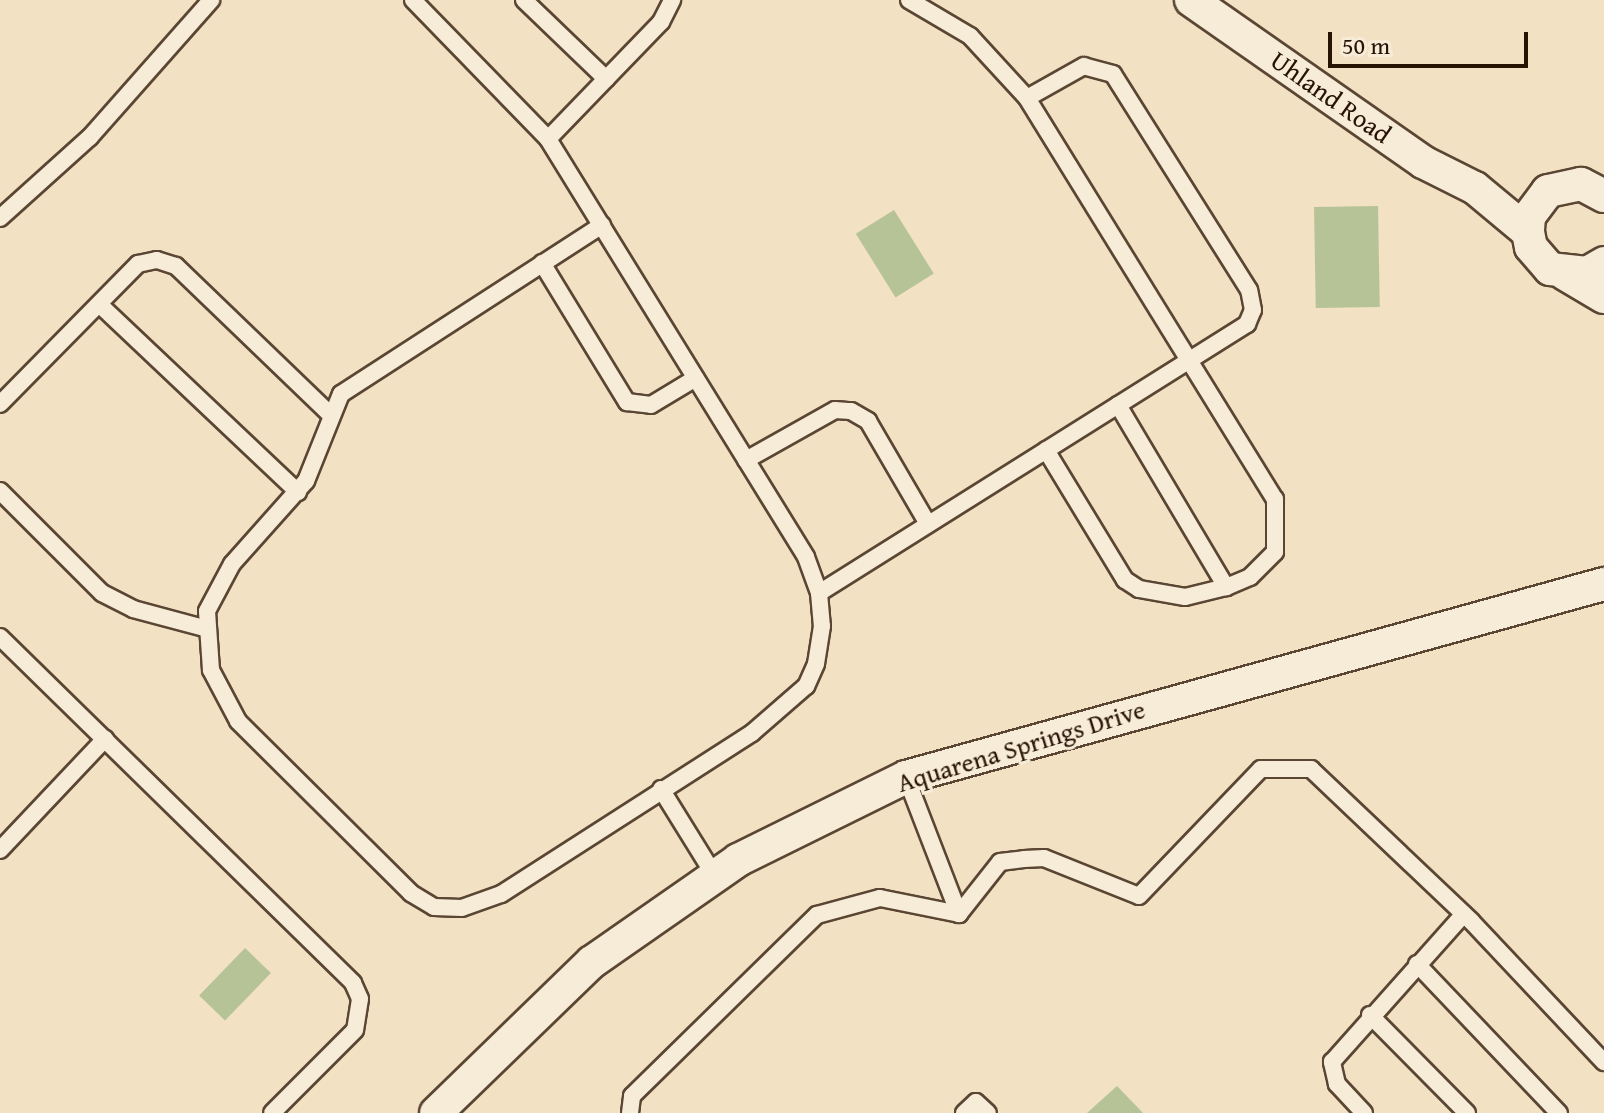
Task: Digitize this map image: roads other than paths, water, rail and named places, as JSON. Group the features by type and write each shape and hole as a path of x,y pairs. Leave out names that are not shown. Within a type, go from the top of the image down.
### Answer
{"street":[{"name":"Uhland Road","path":"1191,0 1423,162 1475,188 1528,232 1539,260 1604,297"},
{"name":"Uhland Road","path":"1475,188 1548,191 1581,184 1604,196"},
{"path":"1528,232 1529,216 1548,191"},
{"path":"1565,274 1587,273 1604,263"},
{"name":"Aquarena Springs Drive","path":"452,1108 592,962 715,876 906,777 1604,584"}],"lane":[{"path":"0,218 90,137 211,0"},
{"path":"413,0 548,139 602,225 806,557 819,593 822,626 816,664 806,686 752,733 501,894 462,908 434,907 411,893 238,721 211,670 204,628 207,611 232,564 298,492 318,460 330,414 341,394 360,378 602,225"},
{"path":"524,0 606,79"},
{"path":"548,139 661,22 672,0"},
{"path":"909,0 970,36 1027,98 1275,499 1278,515 1275,552 1250,577 1226,587 1185,597 1160,595 1125,580 1046,450"},
{"path":"819,593 1247,324 1253,310 1241,277 1113,74 1084,66 1027,98"},
{"path":"0,404 138,264 157,260 176,266 330,414"},
{"path":"542,263 627,402 651,405 696,378"},
{"path":"99,304 298,492"},
{"path":"1118,405 1226,587"},
{"path":"746,460 835,410 851,411 868,421 928,524"},
{"path":"0,491 102,593 133,609 204,628"},
{"path":"0,637 353,983 360,999 355,1030 272,1113"},
{"path":"0,850 105,739"},
{"path":"959,914 1000,862 1024,859 1044,858 1139,896 1261,769 1311,769 1464,914 1604,1062"},
{"path":"906,777 959,914"},
{"path":"661,789 715,876"},
{"path":"630,1113 632,1096 817,915 880,898 959,914"},
{"path":"1364,1113 1337,1084 1332,1062 1370,1015 1464,914"},
{"path":"1417,964 1559,1113"},
{"path":"1370,1015 1467,1113"},
{"path":"964,1113 976,1102 988,1113"}]}
